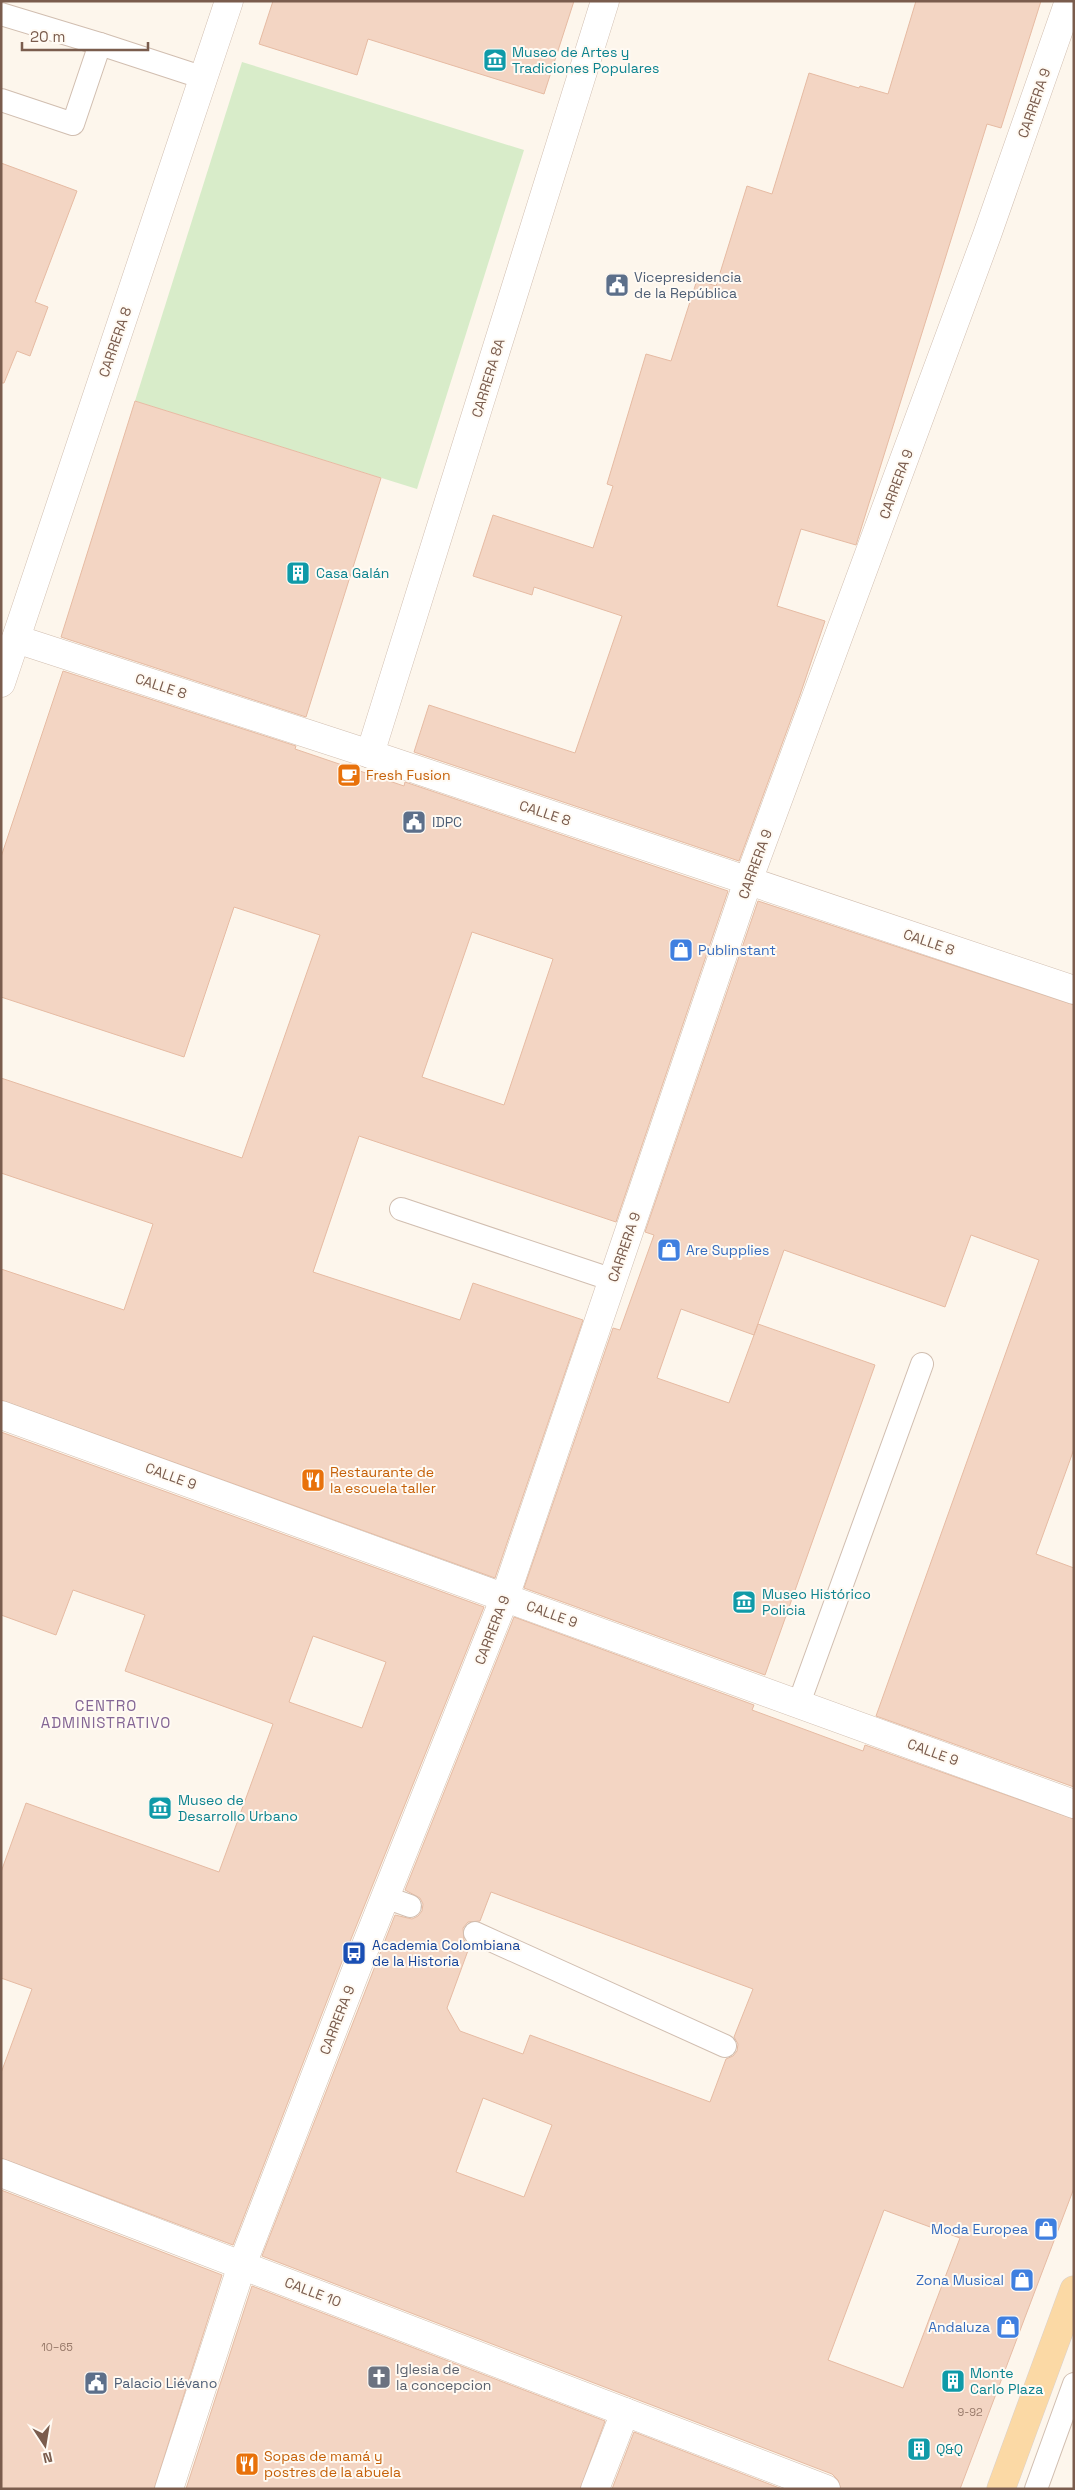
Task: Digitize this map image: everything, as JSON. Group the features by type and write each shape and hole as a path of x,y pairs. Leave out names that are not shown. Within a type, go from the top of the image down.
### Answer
{"main road":[{"path":"1001,2489 1074,2290"}],"street":[{"name":"CARRERA 8","path":"1,683 229,1"},
{"name":"CARRERA 8A","path":"370,754 605,1"},
{"name":"CARRERA 9","path":"169,2489 242,2265 398,1901 505,1597 748,881 984,244 1069,1"},
{"name":"CALLE 8","path":"16,639 370,754 1074,990"},
{"name":"CALLE 9","path":"1,1415 1074,1804"},
{"name":"CALLE 10","path":"1,2173 826,2489"},
{"path":"595,2489 625,2412"}],"lane":[{"path":"1,14 204,78"},
{"path":"1,100 72,124 100,44"},
{"path":"401,1209 613,1280"},
{"path":"799,1703 922,1364"},
{"path":"475,1933 725,2046"},
{"path":"1036,2489 1074,2384"}],"green space":[{"path":"242,62 524,150 417,489 135,401"}],"building":[{"name":"Museo de Artes y Tradiciones Populares","path":"273,1 574,1 544,94 368,39 357,75 259,44"},
{"path":"916,1 1041,1 1001,128 987,124 856,545 801,529 777,606 825,621 739,861 414,752 429,705 575,753 622,616 534,587 532,595 473,576 493,515 593,548 613,486 607,484 646,354 671,361 697,280 716,286 747,186 772,194 809,73 859,88 860,86 888,94"},
{"path":"1,163 77,191 35,302 48,307 30,356 17,351 4,383 1,383"},
{"name":"Casa Galán","path":"135,401 381,478 306,717 61,637"},
{"path":"63,671 296,746 295,749 404,786 405,782 728,891 616,1222 359,1136 313,1272 460,1320 473,1283 583,1320 495,1578 1,1400 1,1269 124,1310 153,1224 1,1173 1,1078 242,1158 320,935 234,907 184,1057 1,997 1,857","holes":["472,932 553,959 504,1105 422,1077"]},
{"path":"758,901 1074,1005 1074,1449 1036,1554 1074,1568 1074,1787 876,1716 1039,1260 971,1235 945,1307 784,1250 754,1335 758,1324 875,1365 765,1675 524,1588 613,1328 620,1330 654,1235 645,1232","holes":["681,1309 754,1335 729,1403 657,1378"]},
{"path":"1,1432 484,1607 343,1959 233,2245 1,2158 1,2073 32,1989 1,1978 1,1872 26,1803 219,1872 273,1724 125,1671 145,1615 73,1590 56,1635 1,1615","holes":["313,1636 386,1662 362,1728 289,1702"]},
{"path":"514,1617 754,1705 752,1710 863,1751 865,1745 1074,1819 1074,2188 960,2489 841,2489 838,2480 832,2474 262,2256 395,1915 412,1919 422,1911 423,1904 420,1898 405,1890","holes":["491,1892 753,1989 734,2037 738,2044 737,2051 733,2056 726,2059 710,2102 530,2035 523,2054 460,2031 447,2008 470,1945 464,1940 463,1928 468,1922 480,1921","483,2098 552,2125 524,2197 456,2172","884,2210 960,2238 903,2388 828,2360"]},
{"name":"Palacio Liévano","path":"1,2190 222,2275 154,2489 1,2489"},
{"path":"252,2286 605,2421 580,2489 186,2489"},
{"path":"634,2432 782,2489 612,2489"}],"place":[{"name":"Museo de Artes y Tradiciones Populares","path":"495,60"},
{"name":"Vicepresidencia de la República","path":"617,285"},
{"name":"Casa Galán","path":"298,573"},
{"name":"Fresh Fusion","path":"349,775"},
{"name":"IDPC","path":"414,822"},
{"name":"Publinstant","path":"681,950"},
{"name":"Are Supplies","path":"669,1250"},
{"name":"Restaurante de la escuela taller","path":"313,1480"},
{"name":"Museo Histórico Policia","path":"744,1602"},
{"name":"Museo de Desarrollo Urbano","path":"160,1808"},
{"name":"Academia Colombiana de la Historia","path":"354,1953"},
{"name":"Moda Europea","path":"1046,2229"},
{"name":"Zona Musical","path":"1022,2280"},
{"name":"Andaluza","path":"1008,2327"},
{"name":"Iglesia de la concepcion","path":"379,2377"},
{"name":"Monte Carlo Plaza","path":"953,2381"},
{"name":"Palacio Liévano","path":"96,2383"},
{"name":"Q&Q","path":"919,2449"},
{"name":"Sopas de mamá y postres de la abuela","path":"247,2464"}],"district":[{"name":"CENTRO ADMINISTRATIVO","path":"106,1714"}]}
